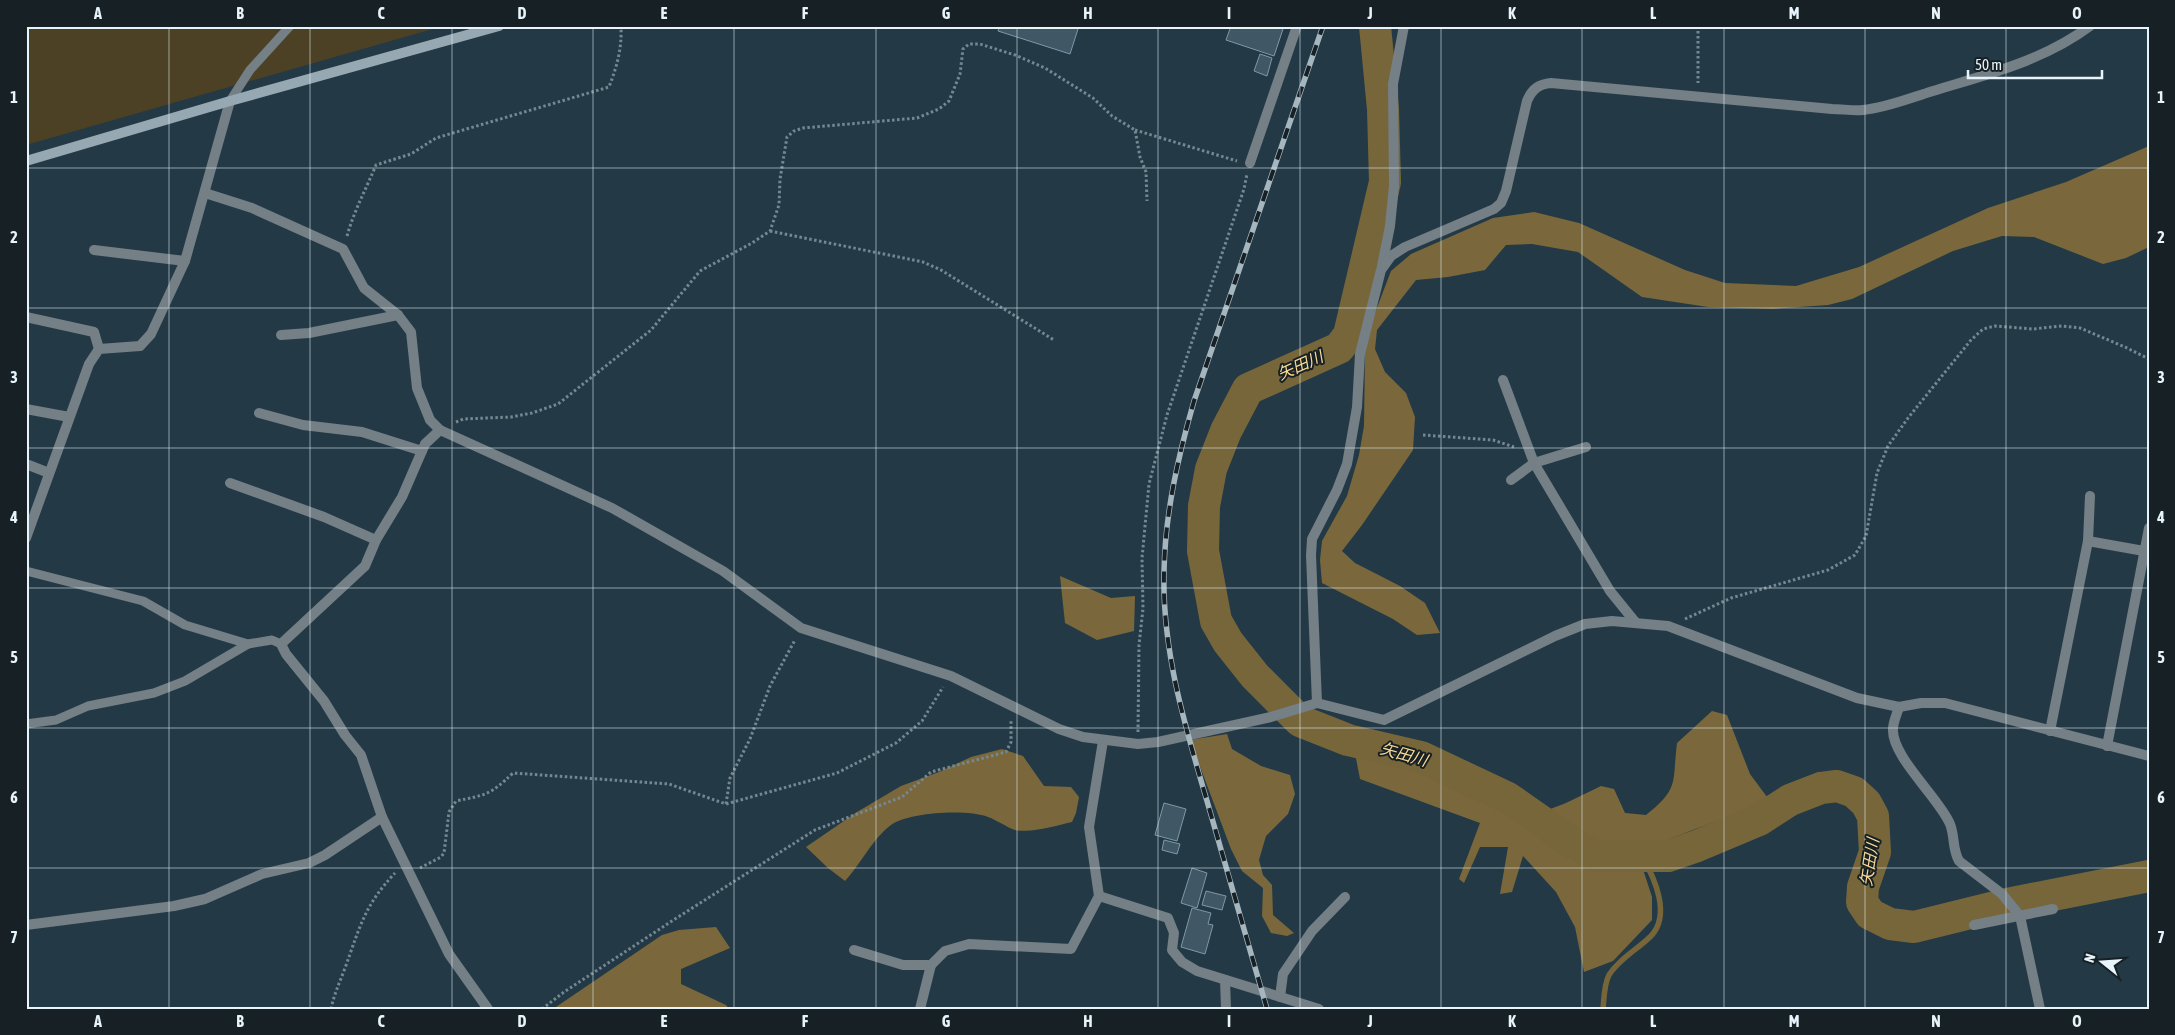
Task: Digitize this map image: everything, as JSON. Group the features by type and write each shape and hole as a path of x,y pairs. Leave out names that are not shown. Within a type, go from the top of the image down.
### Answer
{"street":[{"path":"26,161 230,101 499,26"},
{"path":"1250,163 1297,26"},
{"path":"1312,704 1312,539 1337,490 1347,464 1356,414 1360,354 1390,226 1394,186 1392,84 1404,26"},
{"path":"1381,270 1391,256 1405,247 1494,209 1501,203 1506,191 1527,101 1530,94 1540,84 1551,83 1832,109 1863,110 1887,105 2016,66 2074,38 2090,26"},
{"path":"99,349 140,346 151,334 185,261 230,101"},
{"path":"205,193 252,208 343,249 364,288 398,315 410,332 417,388 430,420 440,430 612,508 724,571 801,628 951,676 1059,729 1084,737 1103,741 1138,744 1158,742 1271,716 1312,704 1384,720 1556,636 1585,624 1612,621 1668,626 1856,698 1899,707 1922,703 1945,703 2149,756"},
{"path":"94,250 185,261"},
{"path":"281,335 309,333 398,315"},
{"path":"26,317 94,332 99,349"},
{"path":"26,538 89,364 99,349"},
{"path":"1503,380 1534,463 1610,591 1636,623"},
{"path":"26,409 69,417"},
{"path":"259,413 303,425 362,432 422,451"},
{"path":"440,430 425,444 402,497 376,540 365,566 281,644 286,654 324,701 361,755 382,817 449,954 488,1009"},
{"path":"1511,480 1534,463 1586,447"},
{"path":"26,464 49,473"},
{"path":"230,483 324,517 376,540"},
{"path":"2050,731 2088,540 2090,496"},
{"path":"2108,746 2145,571 2144,551 2149,528"},
{"path":"2088,540 2144,551"},
{"path":"1899,707 1892,728 1893,736 1901,753 1950,823 1956,856 1959,861 2002,894 2018,914 2040,1009"},
{"path":"920,1009 931,965 945,951 969,944 1070,950 1099,896 1089,827 1103,741"},
{"path":"26,925 156,908 205,899 262,874 309,863 325,855 382,817"},
{"path":"1099,896 1168,918 1174,933 1172,950 1182,962 1197,971 1318,1009"},
{"path":"1280,997 1283,974 1312,931 1345,897"},
{"path":"1974,925 2018,914 2053,909"},
{"path":"854,950 903,965 931,965"},
{"path":"1225,980 1226,1009"}],"lane":[{"path":"230,101 250,70 290,26"},
{"path":"26,571 143,601 186,625 248,644"},
{"path":"26,724 56,720 88,706 154,693 186,681 248,644 272,640 281,644"}],"path":[{"path":"343,249 354,212 376,165 411,154 436,138 609,87 619,60 622,44 620,26"},
{"path":"1698,26 1698,96"},
{"path":"440,430 463,419 511,417 532,413 558,404 651,330 700,271 770,231 779,205 780,179 787,137 794,131 804,128 917,118 938,110 950,101 960,74 963,48 969,44 980,44 1016,55 1046,68 1092,98 1112,116 1135,130 1234,161 1250,163 1244,189 1167,415 1149,484 1142,558 1144,609 1139,646 1138,744"},
{"path":"1135,130 1140,157 1146,172 1147,202"},
{"path":"770,231 923,262 941,270 1054,340"},
{"path":"1668,626 1731,598 1828,570 1856,555 1866,536 1876,473 1888,446 1971,340 1983,328 1995,326 2033,329 2062,326 2080,328 2149,359"},
{"path":"1423,435 1494,440 1511,446 1534,463"},
{"path":"726,804 730,778 750,739 770,686 801,628"},
{"path":"411,873 441,857 444,853 449,812 456,801 485,796 498,788 513,773 669,784 726,804 837,774 896,743 922,720 951,676"},
{"path":"542,1009 564,992 675,919 815,830 902,797 931,772 1006,752 1011,742 1010,704"},
{"path":"331,1009 334,994 365,912 377,892 405,863"}],"shaded area":[{"path":"26,26 443,26 26,145"},
{"path":"2149,146 2149,247 2126,258 2103,264 2034,237 2002,236 1953,251 1852,299 1828,305 1772,309 1708,307 1642,297 1578,252 1532,244 1506,245 1485,270 1448,277 1416,280 1377,330 1375,349 1385,372 1406,393 1415,417 1413,450 1342,551 1355,563 1400,586 1425,603 1440,633 1417,635 1393,619 1322,583 1320,560 1322,541 1347,496 1359,455 1364,426 1365,351 1370,326 1391,271 1411,254 1493,218 1534,212 1579,223 1685,270 1725,283 1796,286 1859,267 1988,208 2066,182"},
{"path":"1060,576 1111,598 1135,596 1134,631 1097,640 1065,623"},
{"path":"1712,711 1727,715 1750,774 1770,801 1637,851 1652,897 1652,920 1613,961 1584,972 1575,927 1556,892 1523,856 1512,892 1500,894 1508,847 1480,847 1464,883 1459,879 1480,823 1360,779 1354,748 1412,764 1458,786 1519,821 1566,803 1601,786 1614,789 1625,813 1646,815 1657,806 1669,791 1674,776 1677,743"},
{"path":"1227,734 1232,749 1261,766 1290,775 1295,794 1288,814 1266,836 1259,860 1263,875 1272,885 1273,915 1294,933 1287,936 1271,933 1262,916 1263,888 1242,871 1231,849 1190,740"},
{"path":"1002,749 1023,756 1044,786 1071,787 1079,797 1072,822 1044,829 1022,831 1012,829 988,817 967,813 938,813 911,817 891,825 884,831 845,881 806,847 857,812 901,786 939,772 971,757"},
{"path":"716,927 730,948 681,969 681,984 726,1005 729,1009 553,1009 662,935 679,930"}],"building":[{"path":"1000,26 1079,26 1070,54 998,31"},
{"path":"1231,26 1284,26 1274,56 1226,40"},
{"path":"1260,54 1272,58 1267,76 1254,71"},
{"path":"1164,803 1186,809 1177,841 1155,835"},
{"path":"1164,840 1180,844 1177,854 1162,850"},
{"path":"1192,868 1207,873 1197,908 1181,903"},
{"path":"1206,891 1226,896 1222,910 1202,905"},
{"path":"1192,908 1211,913 1208,924 1213,925 1205,954 1181,947"}],"waterway":[{"name":"矢田川","path":"1375,26 1383,109 1385,182 1349,335 1339,348 1248,389 1226,431 1211,469 1204,506 1203,551 1216,621 1228,642 1255,676 1300,721 1348,740 1421,757 1508,798 1571,842 1597,856 1668,856 1759,820 1790,800 1821,788 1837,786 1854,792 1866,803 1873,816 1875,852 1863,887 1862,902 1870,914 1890,924 1914,927 2007,904 2149,876"},
{"path":"1603,1009 1605,987 1609,975 1623,959 1651,936 1660,918 1659,896 1652,875 1642,857"}],"railway":[{"path":"1267,1009 1176,688 1164,601 1165,550 1173,485 1194,401 1323,26"}]}
